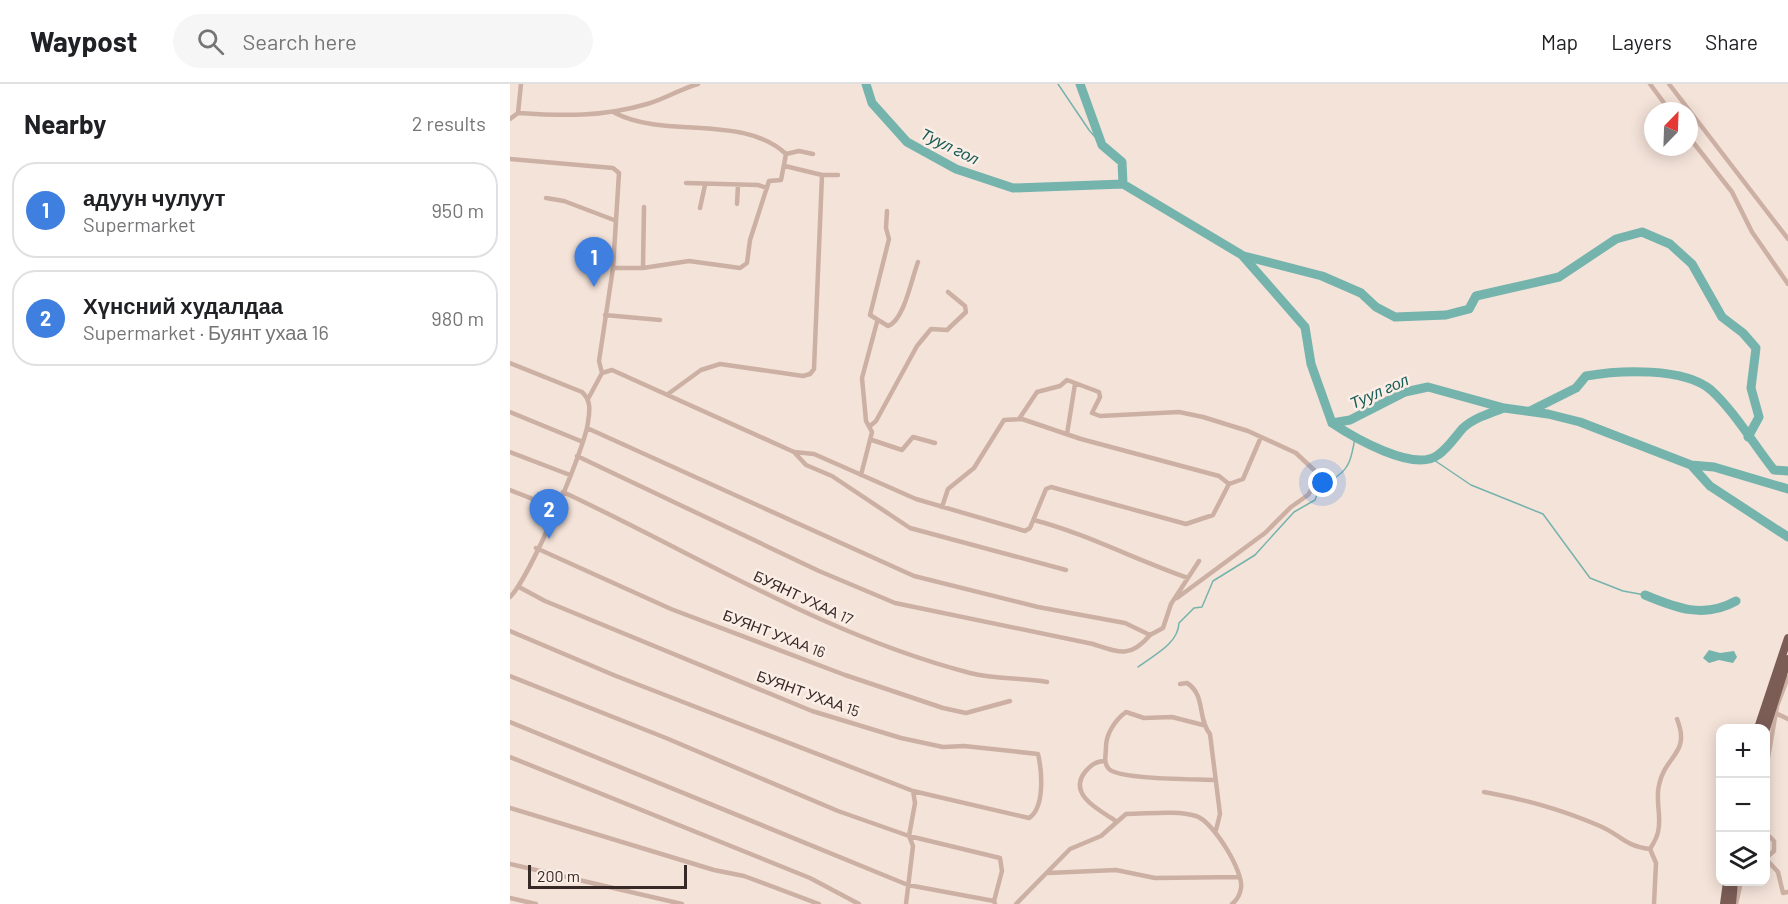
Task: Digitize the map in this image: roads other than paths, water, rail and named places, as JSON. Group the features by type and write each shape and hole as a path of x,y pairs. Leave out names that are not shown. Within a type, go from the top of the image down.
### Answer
{"main road":[{"path":"1760,724 1788,638"},
{"path":"1768,724 1783,688 1788,659"},
{"path":"1724,904 1726,886"},
{"path":"1732,904 1734,886"}],"street":[{"path":"518,113 521,84"},
{"path":"510,119 518,113 590,116 615,113 650,103 681,88 698,84"},
{"path":"1650,84 1663,102"},
{"path":"1669,84 1788,239"},
{"path":"615,113 644,124 743,134 777,145 786,153"},
{"path":"1698,149 1732,192 1752,232 1788,284"},
{"path":"786,153 800,150 813,154"},
{"path":"613,268 643,268 689,261 740,268 747,263 750,240 769,181 781,180 786,153"},
{"path":"510,159 617,170 619,173 614,220 613,268 598,361 602,373"},
{"path":"784,166 822,175 838,175"},
{"path":"668,394 702,370 720,364 803,376 810,374 813,369 822,175"},
{"path":"686,183 767,188"},
{"path":"700,208 705,185"},
{"path":"737,204 738,185"},
{"path":"546,198 564,201 614,220"},
{"path":"643,268 644,207"},
{"path":"887,211 886,228 889,239 870,315 877,322 888,326 895,322 911,287 918,262"},
{"path":"870,426 876,421 917,346 931,329 947,330 966,312 965,306 948,292"},
{"path":"605,315 660,320"},
{"path":"861,475 872,440 870,426 866,421 862,378 877,322"},
{"path":"510,363 582,392 588,399"},
{"path":"510,597 519,587 556,508 583,442 587,428 588,399 602,373 612,370 794,452 814,454 942,507 1025,531 1030,528 1034,520 1046,489 1051,487 1186,524 1195,523 1213,515 1229,484 1243,479 1261,437"},
{"path":"577,456 819,571 895,603 1093,644 1120,653 1130,651 1163,628 1171,604 1177,598 1245,549 1252,540 1265,533 1291,507 1313,490 1317,481 1314,470 1296,453 1261,437 1203,417 1179,412 1100,416 1091,412 1100,397 1099,392 1066,380 1060,386 1037,392 1019,419"},
{"path":"1067,434 1075,384"},
{"path":"510,412 583,442"},
{"path":"942,507 948,489 974,468 1004,420 1019,419 1219,476 1229,484"},
{"path":"587,428 914,576 1038,607 1125,623 1150,635"},
{"path":"872,440 902,450 913,437 935,443"},
{"path":"510,452 570,475"},
{"path":"794,452 806,465 832,476 910,528 1066,570"},
{"path":"510,490 556,508"},
{"name":"БУЯНТ УХАА 17","path":"563,492 779,602 868,641 971,674 1047,682"},
{"path":"1034,520 1066,528 1144,563 1188,578"},
{"name":"БУЯНТ УХАА 16","path":"536,548 671,609 845,675 943,708 966,713 1010,701"},
{"path":"1177,598 1199,561"},
{"name":"БУЯНТ УХАА 15","path":"519,587 545,601 812,711 902,738 943,747 964,746 1038,754 1040,797 1033,815 1029,818 913,791"},
{"path":"510,631 616,676 913,791 915,803 909,836 913,846 906,904"},
{"path":"510,676 666,738 838,811 909,836 1000,858 1002,871 994,902 908,885 510,722"},
{"path":"1783,688 1788,677"},
{"path":"1180,684 1187,683 1199,695 1203,725 1210,734 1220,814 1216,830"},
{"path":"1203,725 1172,717 1144,718 1126,712 1109,733 1105,761 1109,769 1118,774 1215,780"},
{"path":"1770,736 1773,712 1788,719"},
{"path":"1650,849 1659,832 1658,786 1667,763 1679,753 1683,740 1677,719"},
{"path":"510,757 801,874 849,902 859,904"},
{"path":"1105,761 1098,761 1087,770 1080,783 1081,793 1086,801 1116,822"},
{"path":"1484,792 1544,804 1604,828 1622,841 1650,849"},
{"path":"510,808 714,870 744,876 819,904"},
{"path":"1016,904 1070,849 1101,836 1126,814 1189,814 1198,816 1216,830 1240,877 1242,887 1232,904"},
{"path":"1770,837 1774,841 1774,851 1770,855"},
{"path":"1650,849 1656,863 1654,904"},
{"path":"1770,863 1778,872 1783,893 1788,892"},
{"path":"510,864 682,904"},
{"path":"1048,873 1116,870 1155,878 1240,877"},
{"path":"1736,904 1741,886"},
{"path":"510,898 536,904"}],"water":[{"path":"1709,650 1720,653 1734,651 1737,657 1733,663 1719,660 1709,663 1703,658"}],"waterway":[{"name":"Туул гол","path":"866,84 872,103 907,142 956,169 1013,188 1123,184 1242,255 1305,327 1311,364 1332,423 1350,420 1405,392 1428,387 1504,408 1548,414 1580,422 1691,465 1714,467 1788,489"},
{"path":"1058,84 1102,145"},
{"name":"Туул гол","path":"1080,84 1102,145 1122,162 1123,184"},
{"path":"1244,256 1322,276 1361,293 1376,307 1395,317 1446,315 1469,309 1476,296 1559,277 1616,239 1642,232 1670,244 1692,264 1722,317 1743,333 1756,348 1751,388 1759,417 1748,437"},
{"name":"Туул гол","path":"1530,411 1576,388 1586,376 1616,372 1651,372 1685,377 1711,390 1720,399 1774,470 1788,471"},
{"path":"1332,423 1384,451 1414,460 1427,459 1442,452 1467,424 1504,408"},
{"path":"1138,667 1170,643 1178,630 1179,623 1194,608 1202,607 1213,581 1255,555 1294,512 1315,500 1322,488 1343,471 1350,460 1355,438"},
{"path":"1431,458 1471,485 1543,514 1590,578 1623,591 1645,595"},
{"path":"1691,465 1710,486 1788,537"},
{"path":"1645,595 1690,610 1713,609 1736,601"}],"place":[{"name":"адуун чулуут","path":"594,287"},
{"name":"Хүнсний худалдаа","path":"549,539"}]}
